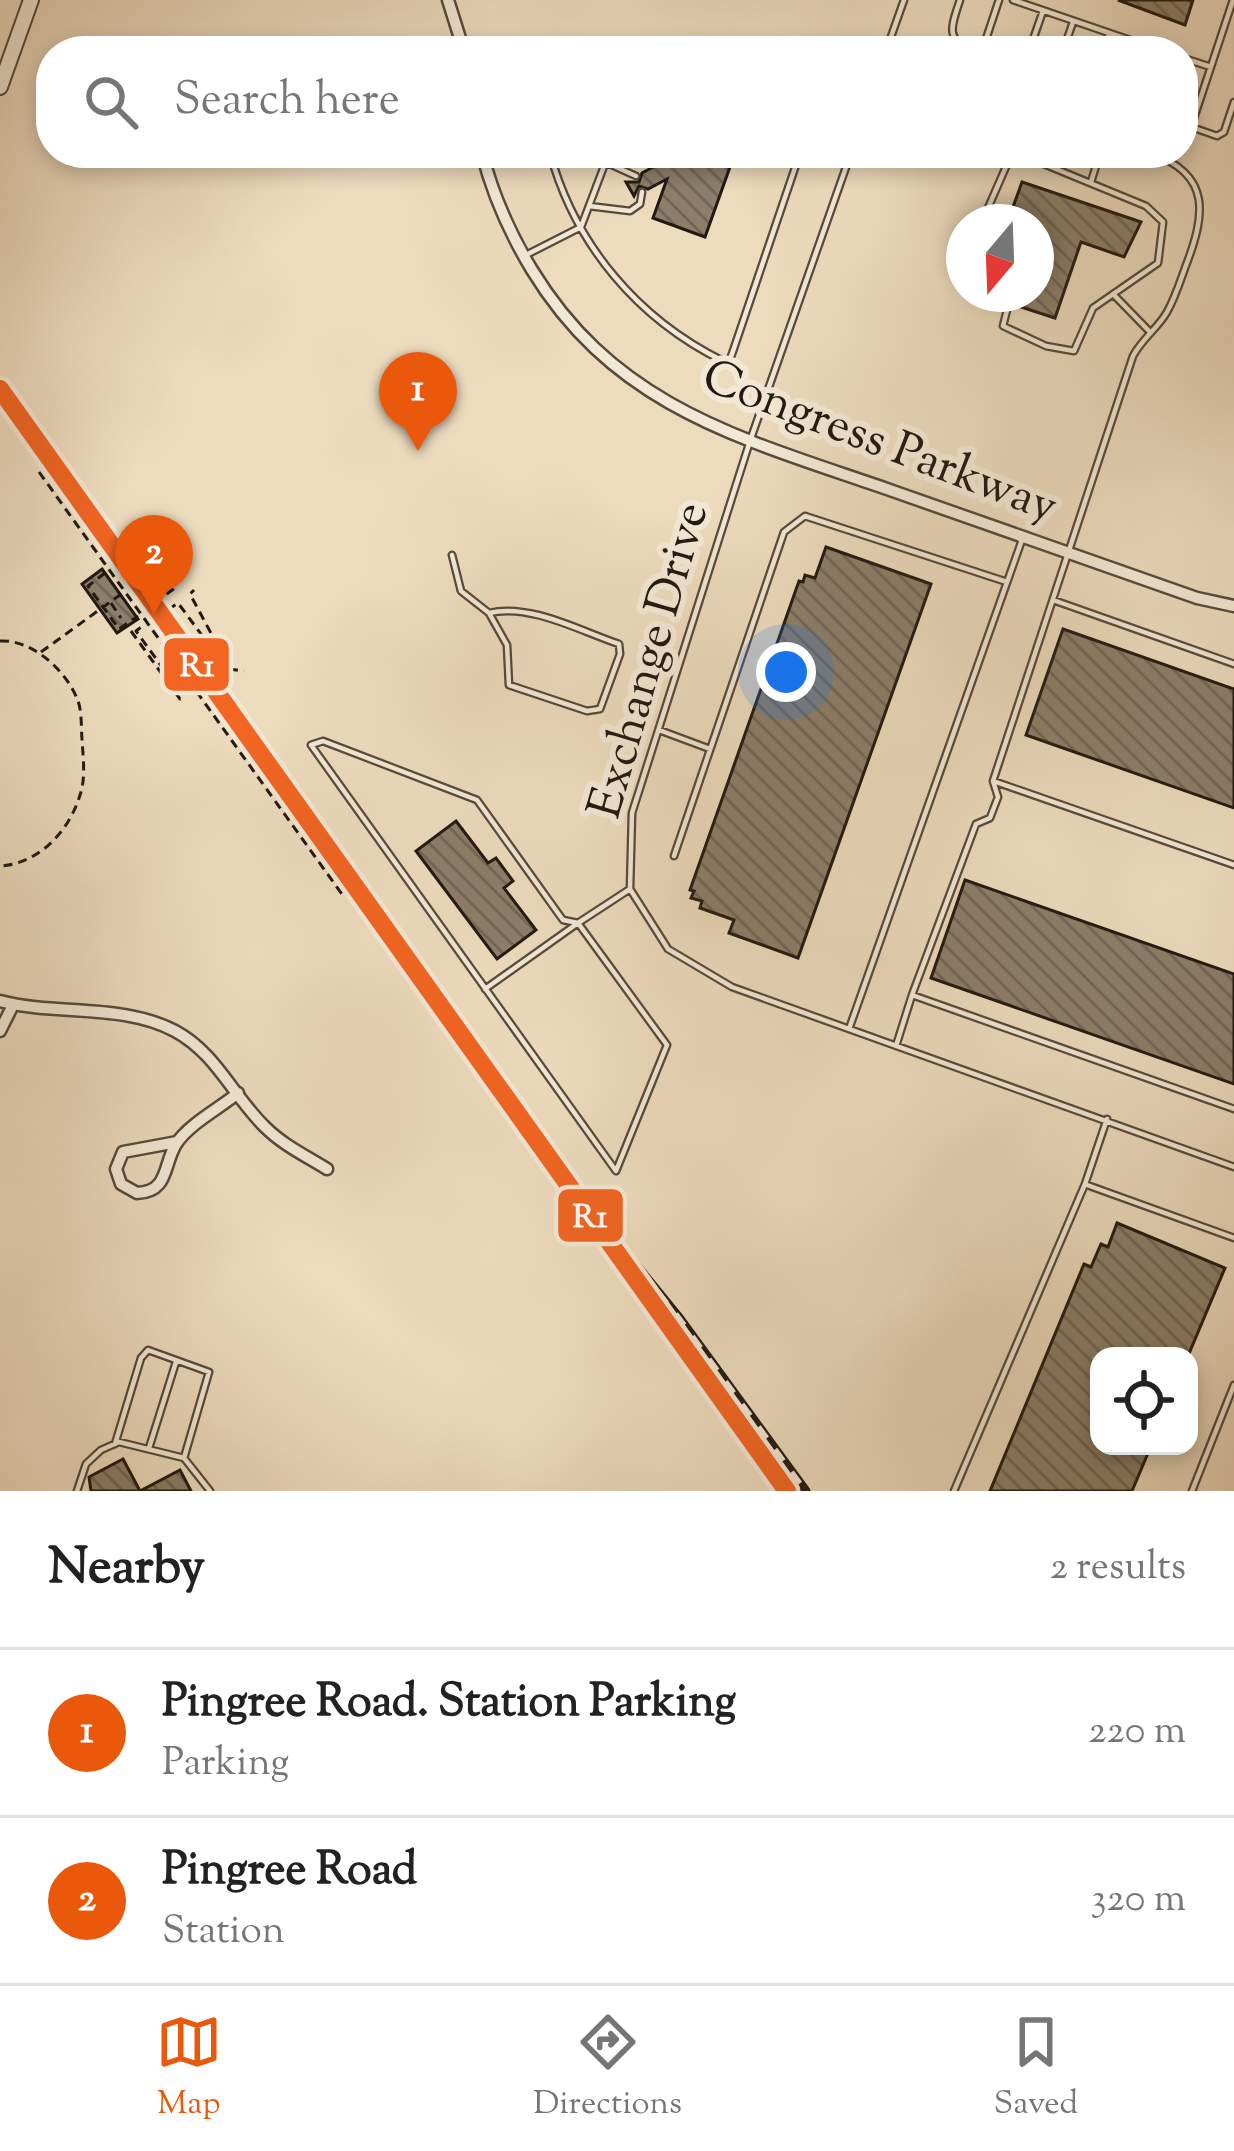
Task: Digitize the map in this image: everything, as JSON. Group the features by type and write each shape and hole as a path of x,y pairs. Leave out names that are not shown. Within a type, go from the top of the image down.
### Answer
{"street":[{"path":"0,87 4,63 31,0"},
{"path":"448,0 459,36"},
{"name":"Congress Parkway","path":"486,168 492,192 524,256 570,326 628,379 750,441 1197,598 1234,606"},
{"path":"0,1001 143,1018 177,1032 212,1058 279,1140 327,1168"},
{"path":"0,1031 14,1005"},
{"path":"177,1142 155,1190 137,1193 121,1184 116,1169 123,1152 177,1142 238,1093"}],"lane":[{"path":"891,36 904,0"},
{"path":"951,36 960,0"},
{"path":"987,36 999,0"},
{"path":"1012,0 1118,36"},
{"path":"1198,99 1233,0"},
{"path":"1034,36 1044,10"},
{"path":"1068,36 1073,21"},
{"path":"1198,63 1211,67"},
{"path":"1198,130 1217,136 1224,132 1234,102"},
{"path":"554,168 560,190 581,227 635,303 674,333 728,361 795,168"},
{"path":"524,256 581,227 603,168"},
{"path":"618,168 636,176"},
{"name":"Exchange Drive","path":"845,168 750,441 632,813 630,889 668,949 732,987 1234,1167"},
{"path":"990,204 1007,168"},
{"path":"1006,312 1003,326 1046,346 1074,351 1093,308 1158,263 1163,223 1146,206 1052,168"},
{"path":"1091,183 1096,168"},
{"path":"896,1046 976,824 990,818 998,797 993,781 1133,356 1170,308 1201,212 1197,193 1182,168"},
{"path":"589,206 630,211 640,203 642,192"},
{"path":"1113,294 1150,332"},
{"path":"674,856 784,532 805,516 1007,582"},
{"path":"849,1029 1023,537"},
{"path":"452,555 461,591 489,614 507,645 509,685 587,710 601,709 620,654 619,644 526,612 506,609 489,614"},
{"path":"1053,600 1234,664"},
{"path":"658,730 710,749"},
{"path":"323,741 477,800 562,920 578,923 667,1045 616,1171 311,745 323,741"},
{"path":"993,781 1234,865"},
{"path":"485,989 630,889"},
{"path":"913,995 1234,1109"},
{"path":"954,1491 1085,1184 1107,1119"},
{"path":"1085,1184 1234,1238"},
{"path":"76,1491 86,1464 115,1444 141,1358 148,1350 209,1372 184,1458"},
{"path":"149,1448 177,1359"},
{"path":"1192,1491 1234,1384"},
{"path":"115,1444 184,1458 210,1491"}],"path":[{"path":"57,457 360,883"},
{"path":"39,472 344,897"},
{"path":"128,557 146,545 176,586 159,600"},
{"path":"141,580 168,561"},
{"path":"109,571 88,586 119,629 140,615"},
{"path":"194,590 190,594 227,669"},
{"path":"39,653 124,592"},
{"path":"110,602 122,618"},
{"path":"166,611 178,603 227,669 244,671"},
{"path":"131,632 180,699 183,696 136,631 146,623"},
{"path":"0,641 19,641 39,653 78,699 83,781 76,806 41,853 19,865 0,866"}],"building":[{"path":"1118,0 1193,0 1185,25"},
{"path":"651,168 730,168 705,237 653,218 667,179 648,189 639,186 634,196 626,182 639,182 642,173"},
{"path":"1022,182 1141,222 1124,257 1081,242 1055,318 1036,312 1054,312 1054,204 1014,204"},
{"path":"826,547 931,584 798,958 729,933 734,920 700,908 702,901 691,898 694,891 690,890 799,581 805,575 815,578"},
{"path":"102,569 138,619 117,633 82,584"},
{"path":"1063,629 1234,689 1234,808 1026,735"},
{"path":"456,821 488,863 496,858 513,881 504,888 536,930 497,959 416,851"},
{"path":"965,880 1234,974 1234,1084 931,978"},
{"path":"1117,1223 1225,1268 1192,1347 1090,1347 1090,1455 1147,1455 1132,1491 990,1491 1084,1264 1091,1267 1101,1244 1108,1247"},
{"path":"123,1459 140,1491 91,1491 89,1477"},
{"path":"180,1470 191,1491 140,1491"}],"railway":[{"path":"552,1162 678,1316 806,1491"}],"transit line":[{"name":"R1","path":"0,389 787,1491"}],"place":[{"name":"Pingree Road. Station Parking","path":"418,451"},
{"name":"Pingree Road","path":"154,614"}]}
